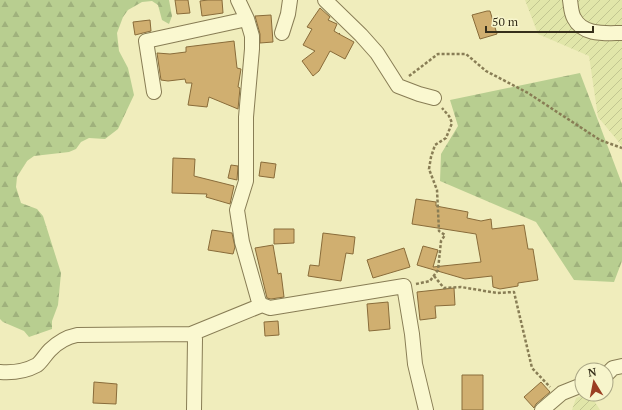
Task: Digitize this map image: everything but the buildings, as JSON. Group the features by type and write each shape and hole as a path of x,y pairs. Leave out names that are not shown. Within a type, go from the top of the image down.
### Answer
{"street":[{"path":"238,0 247,19 252,36 252,43 246,116 246,181 237,210 242,242 259,302 270,308 404,286 412,334 415,364 426,410"},
{"path":"282,33 288,14 290,0"},
{"path":"325,0 377,53 398,86 434,98"},
{"path":"570,0 573,17 582,28 602,34 622,33"},
{"path":"154,92 146,43 147,40 247,19"},
{"path":"0,372 11,373 27,369 38,364 50,350 68,337 85,335 191,334 262,305"},
{"path":"191,334 195,339 194,410"},
{"path":"542,410 556,397 574,388"}],"path":[{"path":"398,86 414,71 438,54 466,54 486,71 528,93 600,140 622,148"},
{"path":"404,286 430,282 438,270 441,241 445,235 439,231 437,190 429,169 431,157 436,145 446,138 452,123 449,116 434,98"},
{"path":"434,276 444,288 455,287 497,293 514,292 532,368 549,386 556,397"}],"green space":[{"path":"0,0 169,0 172,16 169,24 162,20 158,5 152,1 142,2 128,10 123,17 117,33 119,51 128,68 134,95 118,129 105,139 89,138 81,142 76,149 69,152 34,156 27,161 17,177 16,187 21,203 37,209 43,216 61,273 58,305 52,321 52,329 29,337 24,331 3,322 0,319"},
{"path":"525,0 622,0 622,146 598,117 589,56 538,34"},
{"path":"580,73 622,184 622,261 614,282 574,280 536,222 440,181 441,154 458,126 450,100"},
{"path":"575,402 595,402 600,410 572,410"}]}
